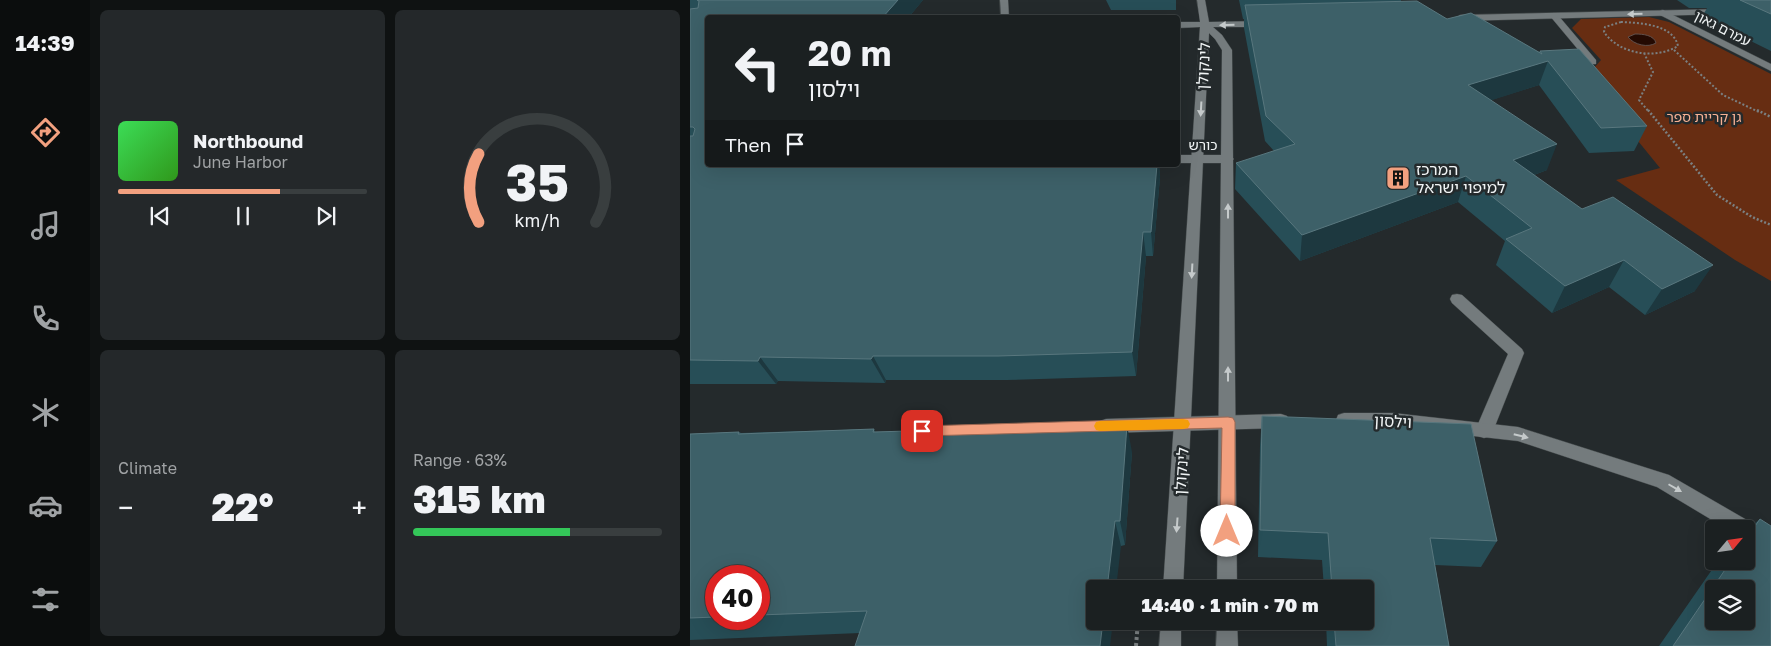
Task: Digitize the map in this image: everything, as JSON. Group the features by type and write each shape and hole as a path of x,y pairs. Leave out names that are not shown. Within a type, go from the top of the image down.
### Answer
{"street":[{"path":"1004,0 1005,15"},
{"path":"1201,0 1205,25"},
{"path":"1446,19 1734,12"},
{"name":"עמרם גאון","path":"1663,13 1771,68"},
{"path":"1554,16 1593,62 1563,64"},
{"path":"1180,25 1277,23"},
{"name":"לינקולן","path":"1205,25 1219,37 1228,50 1227,580"},
{"name":"לינקולן","path":"1174,580 1184,424 1205,25"},
{"name":"כורש","path":"1180,159 1228,159"},
{"path":"1457,299 1516,353 1484,430"},
{"name":"וילסון","path":"1324,421 1394,420 1518,434 1663,481 1730,520"},
{"path":"1094,426 1294,421"},
{"path":"1170,646 1171,630"},
{"path":"1227,630 1227,646"}],"path":[{"path":"1674,50 1723,95 1771,118"},
{"path":"1644,53 1653,72 1639,100 1717,195 1752,217 1771,225"},
{"path":"1136,646 1137,630"}],"green space":[{"name":"גן קריית ספר","path":"1649,17 1669,22 1771,74 1771,281 1735,260 1616,180 1660,168 1586,77 1601,60 1572,28 1581,19"}],"shaded area":[{"path":"1635,34 1651,37 1656,43 1653,45 1637,44 1628,37"}],"building":[{"path":"697,0 898,0 885,15 705,15 705,167 1157,167 1151,232 1143,232 1132,352 998,356 873,356 871,359 760,357 758,361 690,360 690,136 693,136 695,129 690,127 690,9 698,8 699,1"},
{"path":"1740,0 1771,0 1771,14"},
{"path":"1417,1 1447,19 1471,13 1542,54 1540,51 1579,49 1647,126 1601,128 1548,61 1468,85 1557,144 1513,160 1582,209 1613,197 1713,265 1662,289 1624,260 1565,286 1506,239 1532,228 1466,176 1302,235 1236,163 1295,144 1266,116 1245,5"},
{"path":"1262,416 1471,424 1497,541 1430,538 1449,646 1336,646 1335,630 1374,630 1374,580 1331,580 1328,533 1260,530"},
{"path":"1127,425 1120,521 1115,521 1108,580 1086,580 1086,630 1102,630 1100,646 855,646 867,611 770,615 770,565 705,565 705,617 690,618 690,434 874,429 873,432"},
{"path":"1760,519 1771,526 1771,646 1673,646 1705,599 1705,630 1755,630 1755,580 1718,580 1725,570 1755,570 1755,526"}],"slow traffic":[{"path":"1100,426 1183,424"}],"place":[{"name":"המרכז למיפוי ישראל","path":"1398,178"}],"route":[{"path":"922,431 1228,422 1227,531"}]}
